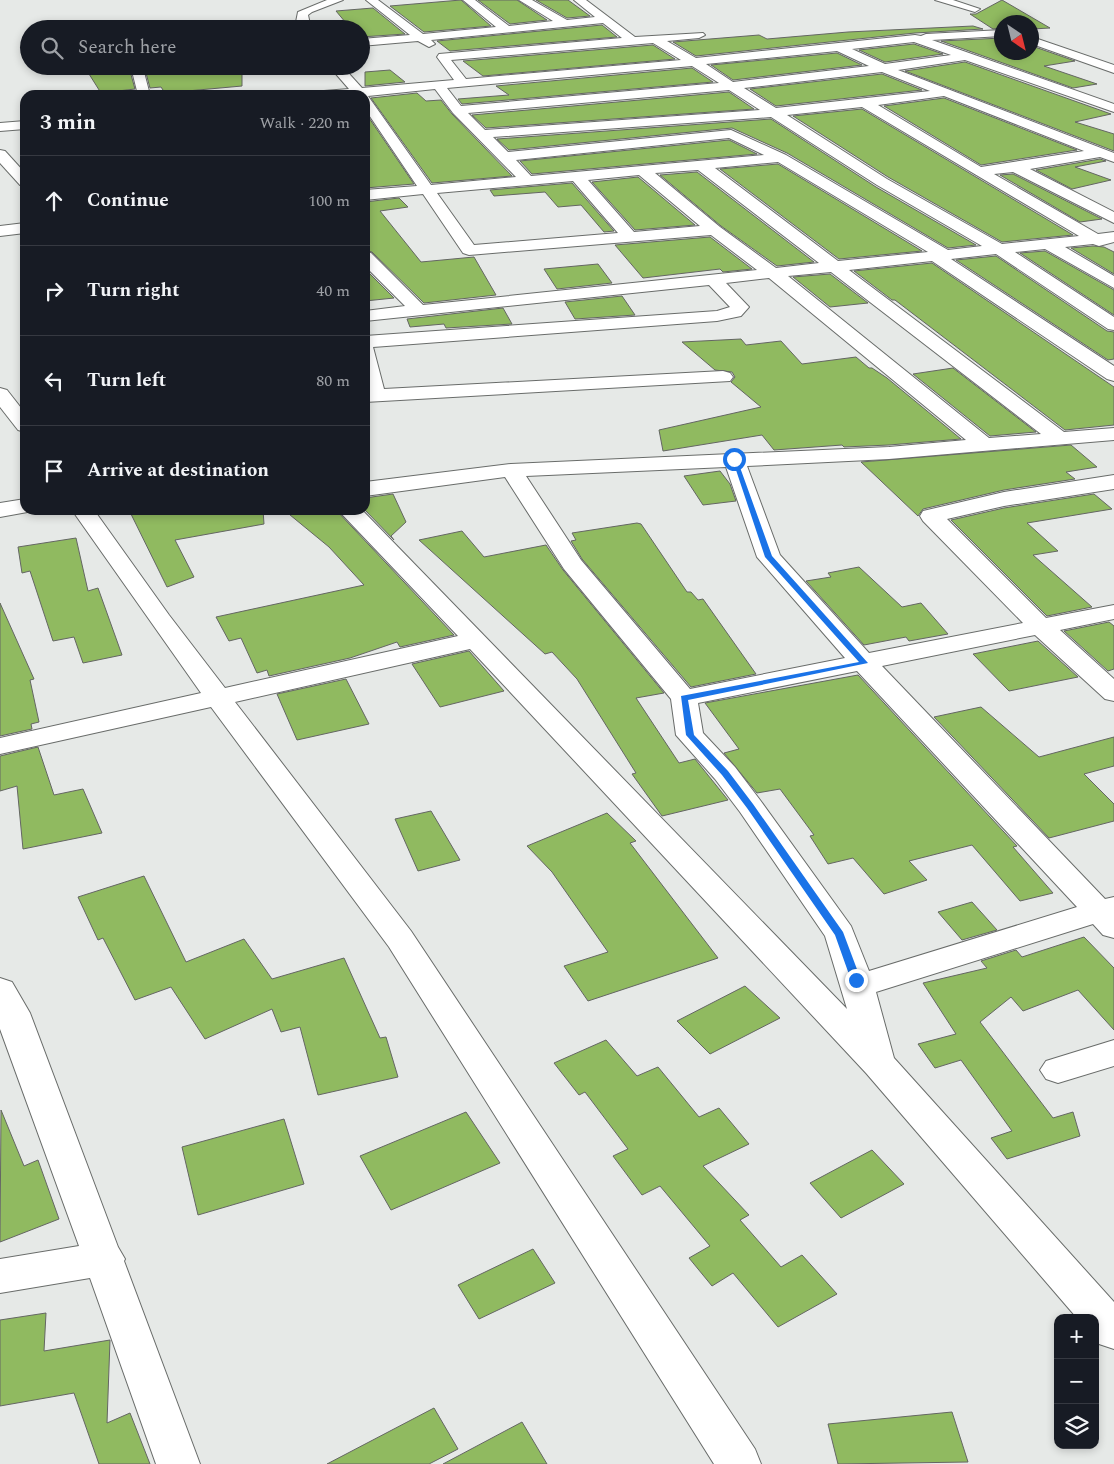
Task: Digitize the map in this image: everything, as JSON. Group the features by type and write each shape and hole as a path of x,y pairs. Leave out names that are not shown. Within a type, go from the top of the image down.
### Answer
{"street":[{"path":"302,20 302,14 308,10 338,0"},
{"path":"371,0 422,37 443,57 463,83"},
{"path":"468,0 506,29"},
{"path":"524,0 564,23"},
{"path":"579,0 633,41"},
{"path":"940,0 975,9"},
{"path":"370,42 603,20"},
{"path":"370,94 438,85 694,62 915,38 994,33"},
{"path":"443,57 699,35"},
{"path":"915,38 1114,108"},
{"path":"655,39 882,182 999,249 1114,324"},
{"path":"1039,42 1114,68"},
{"path":"839,47 883,68 1110,154"},
{"path":"458,110 732,86 966,56"},
{"path":"139,75 143,90"},
{"path":"343,75 357,90"},
{"path":"438,85 458,110 528,181"},
{"path":"483,134 775,113 866,104 944,92"},
{"path":"866,104 979,172 1114,249"},
{"path":"370,107 426,191 469,250 714,230"},
{"path":"0,127 20,125"},
{"path":"505,157 731,134 781,158 940,256 1114,375"},
{"path":"0,154 20,176"},
{"path":"979,172 1110,154"},
{"path":"370,196 781,158"},
{"path":"700,164 1060,438"},
{"path":"1015,167 1114,218"},
{"path":"642,170 714,230 774,274 982,444"},
{"path":"577,176 629,236"},
{"path":"0,230 20,228"},
{"path":"370,315 1114,237"},
{"path":"1048,244 1114,283"},
{"path":"370,262 417,309"},
{"path":"370,342 717,316 735,312 740,307 736,300 714,280"},
{"path":"370,396 723,378"},
{"path":"0,394 20,420"},
{"path":"370,488 511,470 889,453 1114,434"},
{"path":"734,459 769,557 864,663 1109,915 858,986"},
{"path":"511,470 572,564 684,698 690,735 725,773 840,934 858,986 878,1064"},
{"path":"1114,482 1004,499 931,516 1040,626 1114,693"},
{"path":"0,510 20,507"},
{"path":"86,515 160,620 400,939 739,1464"},
{"path":"354,515 476,640 878,1064 1114,1331"},
{"path":"684,698 1114,612"},
{"path":"0,746 219,699 476,640"},
{"path":"4,1007 105,1258 178,1464"},
{"path":"1058,1070 1114,1053"},
{"path":"0,1276 105,1258"}],"building":[{"path":"461,0 491,26 424,32 390,6"},
{"path":"478,0 517,0 547,20 510,24"},
{"path":"536,0 568,0 590,16 567,18"},
{"path":"1002,0 1028,15 994,15 993,29 970,14 976,14"},
{"path":"373,8 405,34 370,36 370,20 344,20 336,11"},
{"path":"1039,22 1050,28 1039,29"},
{"path":"602,25 617,37 450,51 437,41"},
{"path":"973,26 983,29 915,33 696,56 673,42 759,35 767,39 848,32"},
{"path":"994,38 994,60 941,41"},
{"path":"914,44 943,54 885,62 859,50"},
{"path":"653,45 675,59 483,76 463,61"},
{"path":"1039,48 1075,61 1044,66 1097,84 1073,88 994,60 1039,60"},
{"path":"837,53 862,65 733,80 711,65"},
{"path":"965,62 1111,114 1075,122 1114,134 1114,151 905,71"},
{"path":"692,68 713,82 462,104 458,99 509,95 496,86"},
{"path":"390,70 405,82 365,86 365,75 370,75 370,72"},
{"path":"882,74 922,90 776,106 750,89"},
{"path":"90,75 131,75 135,89 126,90 99,90"},
{"path":"147,75 242,75 242,86 198,90 150,88"},
{"path":"729,92 754,109 486,128 472,115"},
{"path":"417,93 426,101 441,100 452,114 512,176 432,183 371,98"},
{"path":"944,98 1077,150 981,165 884,106"},
{"path":"862,109 1073,235 1002,242 888,177 793,116"},
{"path":"370,119 414,184 370,188"},
{"path":"771,119 876,187 976,245 948,248 787,153 732,128 509,150 497,139"},
{"path":"729,140 757,154 532,174 520,161"},
{"path":"1100,159 1106,161 1075,167 1111,180 1072,189 1036,170"},
{"path":"778,164 922,251 839,259 720,169"},
{"path":"697,172 814,262 777,266 721,226 660,175"},
{"path":"1013,174 1102,219 1080,222 1000,175"},
{"path":"638,177 695,225 635,230 592,182"},
{"path":"572,183 614,231 604,232 581,205 558,207 545,192 494,196 490,190"},
{"path":"399,198 408,207 380,211 421,262 474,257 496,295 424,303 370,251 370,201"},
{"path":"710,237 752,269 723,272 720,269 643,278 615,245"},
{"path":"1104,247 1114,252 1114,274 1071,248"},
{"path":"1045,251 1114,290 1114,315 1020,253"},
{"path":"996,256 1107,331 1114,332 1114,359 1108,360 956,260"},
{"path":"932,263 1114,387 1114,425 1065,430 895,300 892,300 854,271"},
{"path":"598,264 612,283 557,289 544,269"},
{"path":"370,274 394,298 370,300"},
{"path":"830,274 868,303 830,307 793,277"},
{"path":"622,296 635,315 575,319 565,302"},
{"path":"503,308 512,324 446,328 444,324 410,327 407,319"},
{"path":"741,339 746,345 781,341 802,364 856,357 869,368 887,378 961,439 889,445 844,447 842,445 774,450 762,435 663,451 659,430 761,407 731,382 735,377 732,372 715,370 682,342"},
{"path":"953,368 1036,432 990,436 913,374"},
{"path":"1071,445 1097,467 1066,472 1075,479 1004,490 923,509 918,516 861,462"},
{"path":"720,471 730,484 736,501 703,505 684,476"},
{"path":"393,494 406,522 391,536 394,540 370,515 370,497"},
{"path":"1094,494 1112,509 1027,523 1058,551 1033,555 1092,607 1047,616 951,520 1004,508"},
{"path":"131,515 263,515 264,524 175,540 194,577 167,587"},
{"path":"290,515 341,515 454,635 400,647 397,642 350,658 269,676 267,670 257,673 241,638 229,641 216,617 364,585 329,547"},
{"path":"637,523 641,524 687,592 691,592 698,600 703,599 756,674 691,687 582,559 571,541 576,540 572,533"},
{"path":"462,531 484,557 546,545 563,570 664,693 636,698 679,763 695,759 728,800 662,816 632,774 636,773 577,679 552,652 545,654 419,540"},
{"path":"76,538 88,591 98,588 122,655 83,663 74,637 53,641 30,571 22,573 18,547"},
{"path":"859,567 902,607 921,603 948,634 909,641 906,637 864,645 806,581 831,577 828,573"},
{"path":"0,603 34,679 30,680 39,722 31,724 32,729 0,736"},
{"path":"1109,622 1114,626 1114,669 1108,671 1064,631"},
{"path":"1038,641 1078,677 1009,691 973,654"},
{"path":"469,651 504,691 440,707 412,664"},
{"path":"858,675 1017,846 1013,847 1053,893 1020,901 972,845 909,861 927,880 884,894 853,858 828,864 810,836 814,835 780,789 757,793 724,753 739,749 705,703"},
{"path":"346,679 369,724 297,740 277,694"},
{"path":"981,707 1039,757 1114,737 1114,766 1084,774 1114,804 1114,821 1049,838 934,717"},
{"path":"38,747 54,795 83,789 102,833 23,849 17,786 0,791 0,756"},
{"path":"431,811 460,860 418,871 395,819"},
{"path":"607,813 636,841 630,843 718,958 588,1001 564,966 608,952 552,872 527,846"},
{"path":"144,876 186,962 244,939 272,979 344,958 380,1038 386,1037 398,1077 318,1095 300,1027 281,1032 272,1009 205,1039 171,987 135,1000 103,938 98,940 78,897"},
{"path":"972,902 997,930 962,940 938,912"},
{"path":"1084,937 1114,968 1114,1030 1078,990 1023,1011 1011,997 980,1022 1053,1118 1073,1112 1080,1136 1007,1159 991,1138 1012,1131 961,1060 935,1068 918,1044 956,1034 923,983 987,968 981,961 1016,950 1022,957"},
{"path":"745,986 780,1018 710,1054 677,1021"},
{"path":"606,1040 637,1076 658,1067 699,1117 719,1108 749,1144 703,1166 749,1215 740,1220 781,1267 802,1255 837,1294 778,1327 733,1273 712,1286 689,1258 710,1246 660,1186 642,1195 613,1156 628,1149 585,1092 579,1095 554,1063"},
{"path":"1,1110 24,1166 38,1160 59,1219 0,1242"},
{"path":"466,1112 500,1163 391,1210 360,1156"},
{"path":"284,1119 304,1184 198,1215 182,1147"},
{"path":"872,1150 904,1184 841,1218 810,1183"},
{"path":"533,1249 555,1283 479,1319 458,1285"},
{"path":"46,1313 44,1351 110,1340 107,1423 130,1413 150,1464 99,1464 74,1393 0,1406 0,1320"},
{"path":"434,1408 458,1449 429,1464 327,1464"},
{"path":"952,1412 968,1462 838,1464 828,1424"},
{"path":"522,1422 547,1464 443,1464"}],"route":[{"path":"734,459 769,557 864,663 684,698 690,735 725,773 750,806 840,934 856,980"}]}
